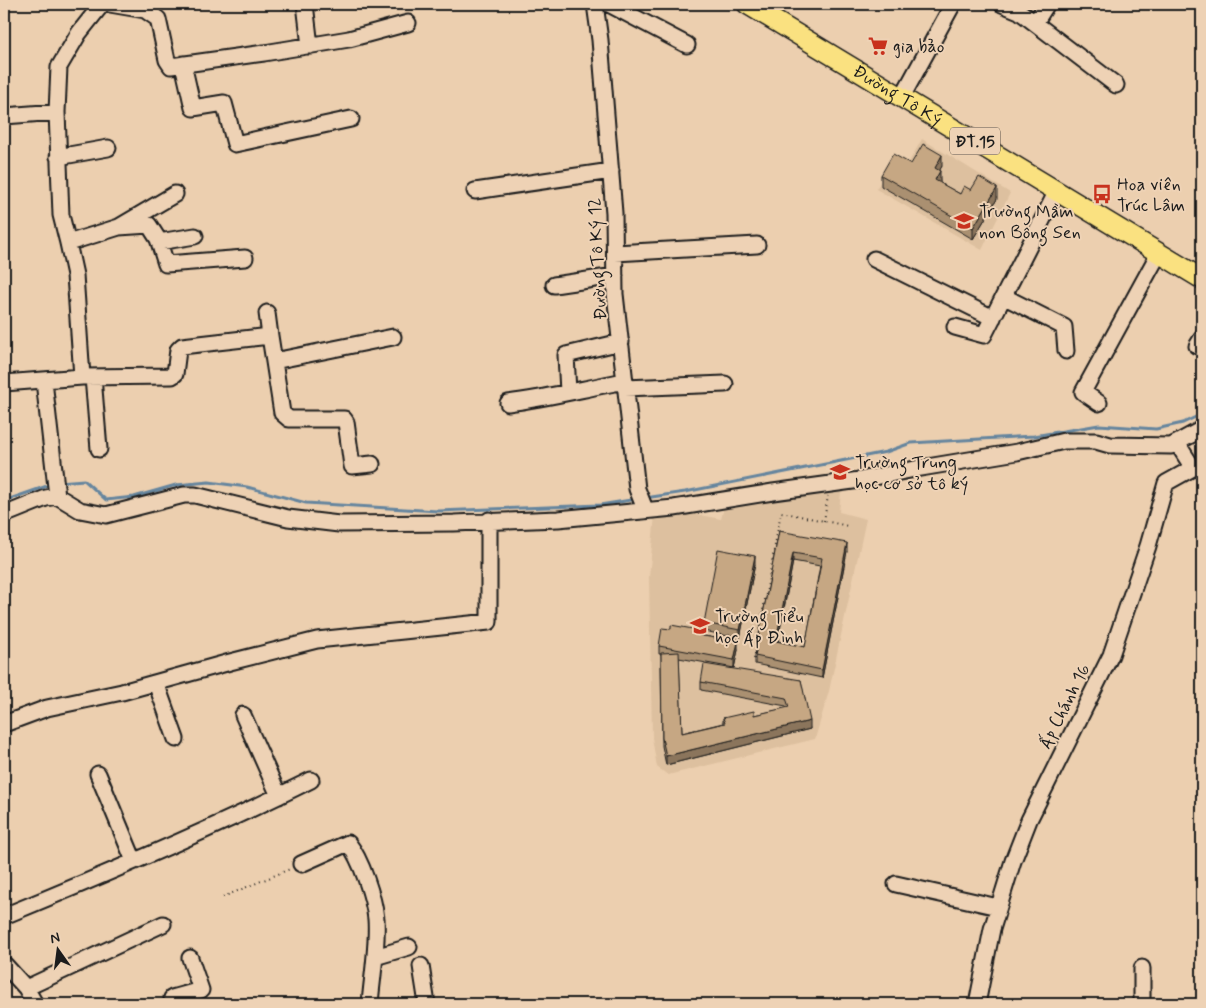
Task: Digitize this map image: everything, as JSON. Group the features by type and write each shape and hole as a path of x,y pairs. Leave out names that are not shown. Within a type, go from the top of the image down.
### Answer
{"main road":[{"name":"Đường Tô Ký","path":"747,4 905,92 1202,265"},
{"name":"Đường Tô Ký","path":"781,6 905,92 1056,191 1202,279"}],"street":[{"path":"99,449 87,377 75,275 61,215 57,112 59,67 79,33 102,4"},
{"path":"110,4 145,10 158,19 167,60 171,66 349,39 408,23"},
{"path":"305,4 310,46"},
{"name":"Đường Tô Ký 12","path":"595,4 600,40 611,171 616,294 637,489 643,508"},
{"path":"609,4 687,45"},
{"path":"905,92 953,4"},
{"path":"1002,4 1019,11 1116,85"},
{"path":"1035,23 1046,4"},
{"path":"183,64 194,108 224,103 235,144 351,119"},
{"path":"4,116 57,112"},
{"path":"58,157 108,148"},
{"path":"475,192 611,171"},
{"path":"955,327 984,335 1056,191"},
{"path":"68,243 119,227 175,194"},
{"path":"119,227 149,225 159,242 166,264 245,258"},
{"path":"159,242 195,236"},
{"path":"615,253 757,245"},
{"path":"1099,403 1083,392 1159,253"},
{"path":"874,259 993,318"},
{"path":"554,285 615,276"},
{"path":"1005,296 1064,327 1066,351"},
{"path":"267,313 284,417 289,419 344,419 352,466 372,464"},
{"path":"4,383 87,377 172,376 175,374 178,350 182,346 270,336"},
{"path":"274,361 393,337"},
{"path":"568,392 566,356 621,342"},
{"path":"44,381 56,488 80,510 106,514 184,495 196,495 288,518 339,524 454,523 489,520 558,519 643,508 674,508 1017,452 1064,441 1096,441 1110,445 1172,446 1202,429"},
{"path":"508,403 545,399 568,392 625,385 725,384"},
{"name":"Ấp Chánh 16","path":"977,1004 998,907 1028,820 1111,655 1148,546 1166,483 1198,474 1177,442"},
{"path":"4,515 46,498 56,488"},
{"path":"4,724 47,708 122,692 317,640 489,622 489,520"},
{"path":"156,683 176,739"},
{"path":"243,716 279,796"},
{"path":"98,774 134,861"},
{"path":"4,916 64,893 311,780"},
{"path":"301,864 348,843 356,852 365,876 376,919 370,1004"},
{"path":"896,884 998,907"},
{"path":"26,988 163,924"},
{"path":"374,957 409,947"},
{"path":"174,1004 172,998 202,990 190,958"},
{"path":"4,963 26,988 35,1004"},
{"path":"422,966 427,1004"},
{"path":"1142,968 1142,1004"}],"path":[{"path":"824,521 830,484"},
{"path":"754,659 781,512 848,526"},
{"path":"223,897 301,864"}],"shaded area":[{"name":"Trường Mầm non Bông Sen","path":"922,139 1010,193 982,250 876,189 892,162 905,169"},
{"name":"Trường Tiểu học Ấp Đình","path":"841,492 839,512 866,519 829,691 815,739 668,775 657,767 652,738 649,577 655,515 683,512 721,519 724,507"}],"building":[{"path":"923,144 942,155 935,168 940,171 935,180 960,194 964,186 971,190 979,177 997,188 973,228 881,175 893,154 911,164"},
{"path":"779,531 847,543 822,670 755,656","holes":["793,553 822,558 805,647 776,641"]},
{"path":"718,549 755,556 740,630 704,623"},
{"path":"671,625 693,629 692,634 727,640 728,635 736,636 735,642 738,642 734,660 659,646 662,628 671,629"},
{"path":"679,652 682,733 725,723 723,718 754,711 754,715 789,707 786,698 701,682 704,664 801,680 810,721 666,756 662,738 661,653"}],"waterway":[{"path":"645,498 685,492 886,452 911,443 1034,436 1099,425 1156,429 1183,423 1202,414"},
{"path":"59,482 84,480 106,500 134,497 176,485 209,482 247,487 306,503 438,511 600,505 637,499"},
{"path":"4,501 50,485"}],"place":[{"name":"gia bảo","path":"878,46"},
{"name":"Hoa viên Trúc Lâm","path":"1102,194"},
{"name":"Trường Mầm non Bông Sen","path":"964,221"},
{"name":"Trường Trung học cơ sở tô ký","path":"840,472"},
{"name":"Trường Tiểu học Ấp Đình","path":"700,626"}]}
